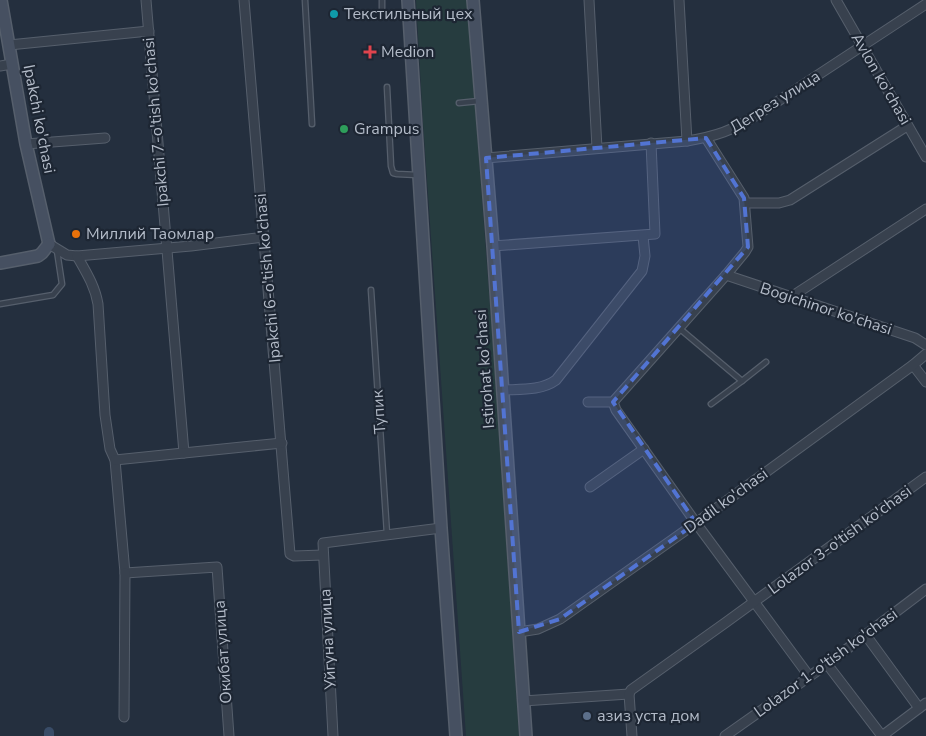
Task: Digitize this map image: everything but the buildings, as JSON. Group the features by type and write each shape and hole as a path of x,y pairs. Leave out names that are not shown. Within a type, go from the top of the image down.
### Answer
{"main road":[{"name":"Ipakchi ko'chasi","path":"1,0 26,144 53,247"},
{"path":"408,0 456,736"},
{"name":"Istirohat ko'chasi","path":"473,0 493,246 526,736"},
{"path":"0,255 53,247"},
{"path":"0,263 38,256 53,247"}],"street":[{"name":"Ipakchi 7-o'tish ko'chasi","path":"146,0 184,453"},
{"name":"Ipakchi 6-o'tish ko'chasi","path":"244,0 291,556 323,555"},
{"path":"589,0 597,148"},
{"path":"679,0 688,141"},
{"name":"Avlon ko'chasi","path":"836,0 926,158"},
{"name":"Дегрез улица","path":"486,158 688,141 722,134 740,125 926,4"},
{"path":"9,45 149,32"},
{"path":"0,66 12,64"},
{"path":"745,203 779,203 790,200 907,126"},
{"path":"26,144 105,138"},
{"path":"588,402 614,402 726,275 748,246 745,203 741,192 706,138"},
{"path":"493,246 654,235 656,232 652,143"},
{"path":"791,297 926,209"},
{"path":"502,390 537,388 549,385 556,380 642,271 645,256 643,236"},
{"path":"53,247 67,255 77,256 191,246 264,237"},
{"path":"77,256 97,294 107,433 110,449 115,460 124,573 124,718"},
{"name":"Bogichinor ko'chasi","path":"726,275 915,338 926,345"},
{"name":"Dadil ko'chasi","path":"519,632 538,629 560,619 696,523 926,354"},
{"path":"913,365 926,382"},
{"name":"Lolazor 3-o'tish ko'chasi","path":"614,402 616,410 696,523 809,676"},
{"path":"115,460 282,443"},
{"path":"590,486 644,449"},
{"name":"Lolazor 3-o'tish ko'chasi","path":"629,694 631,690 926,477"},
{"path":"387,534 441,528"},
{"name":"Уйгуна улица","path":"333,736 323,542 387,534"},
{"name":"Окибат улица","path":"124,573 217,567 229,736"},
{"name":"Lolazor 1-o'tish ko'chasi","path":"725,736 827,664 926,589"},
{"path":"827,664 882,736 923,706 865,634"},
{"path":"524,701 629,694 632,736"}],"lane":[{"path":"306,0 312,124"},
{"path":"382,0 382,10"},
{"path":"387,87 391,166 393,172 397,174 419,175"},
{"path":"459,103 481,101"},
{"path":"0,304 53,296 62,284 53,247"},
{"name":"Тупик","path":"371,290 387,534"},
{"path":"679,328 742,381"},
{"path":"711,404 766,362"}],"highlighted area":[{"path":"706,138 744,198 748,247 613,402 696,523 560,619 519,632 486,158"}],"green space":[{"path":"416,0 467,0 494,358 519,736 466,736"}],"place":[{"name":"Текстильный цех","path":"334,14"},
{"name":"Medion","path":"370,52"},
{"name":"Grampus","path":"344,129"},
{"name":"Миллий Таомлар","path":"76,234"},
{"name":"азиз уста дом","path":"587,716"}]}
